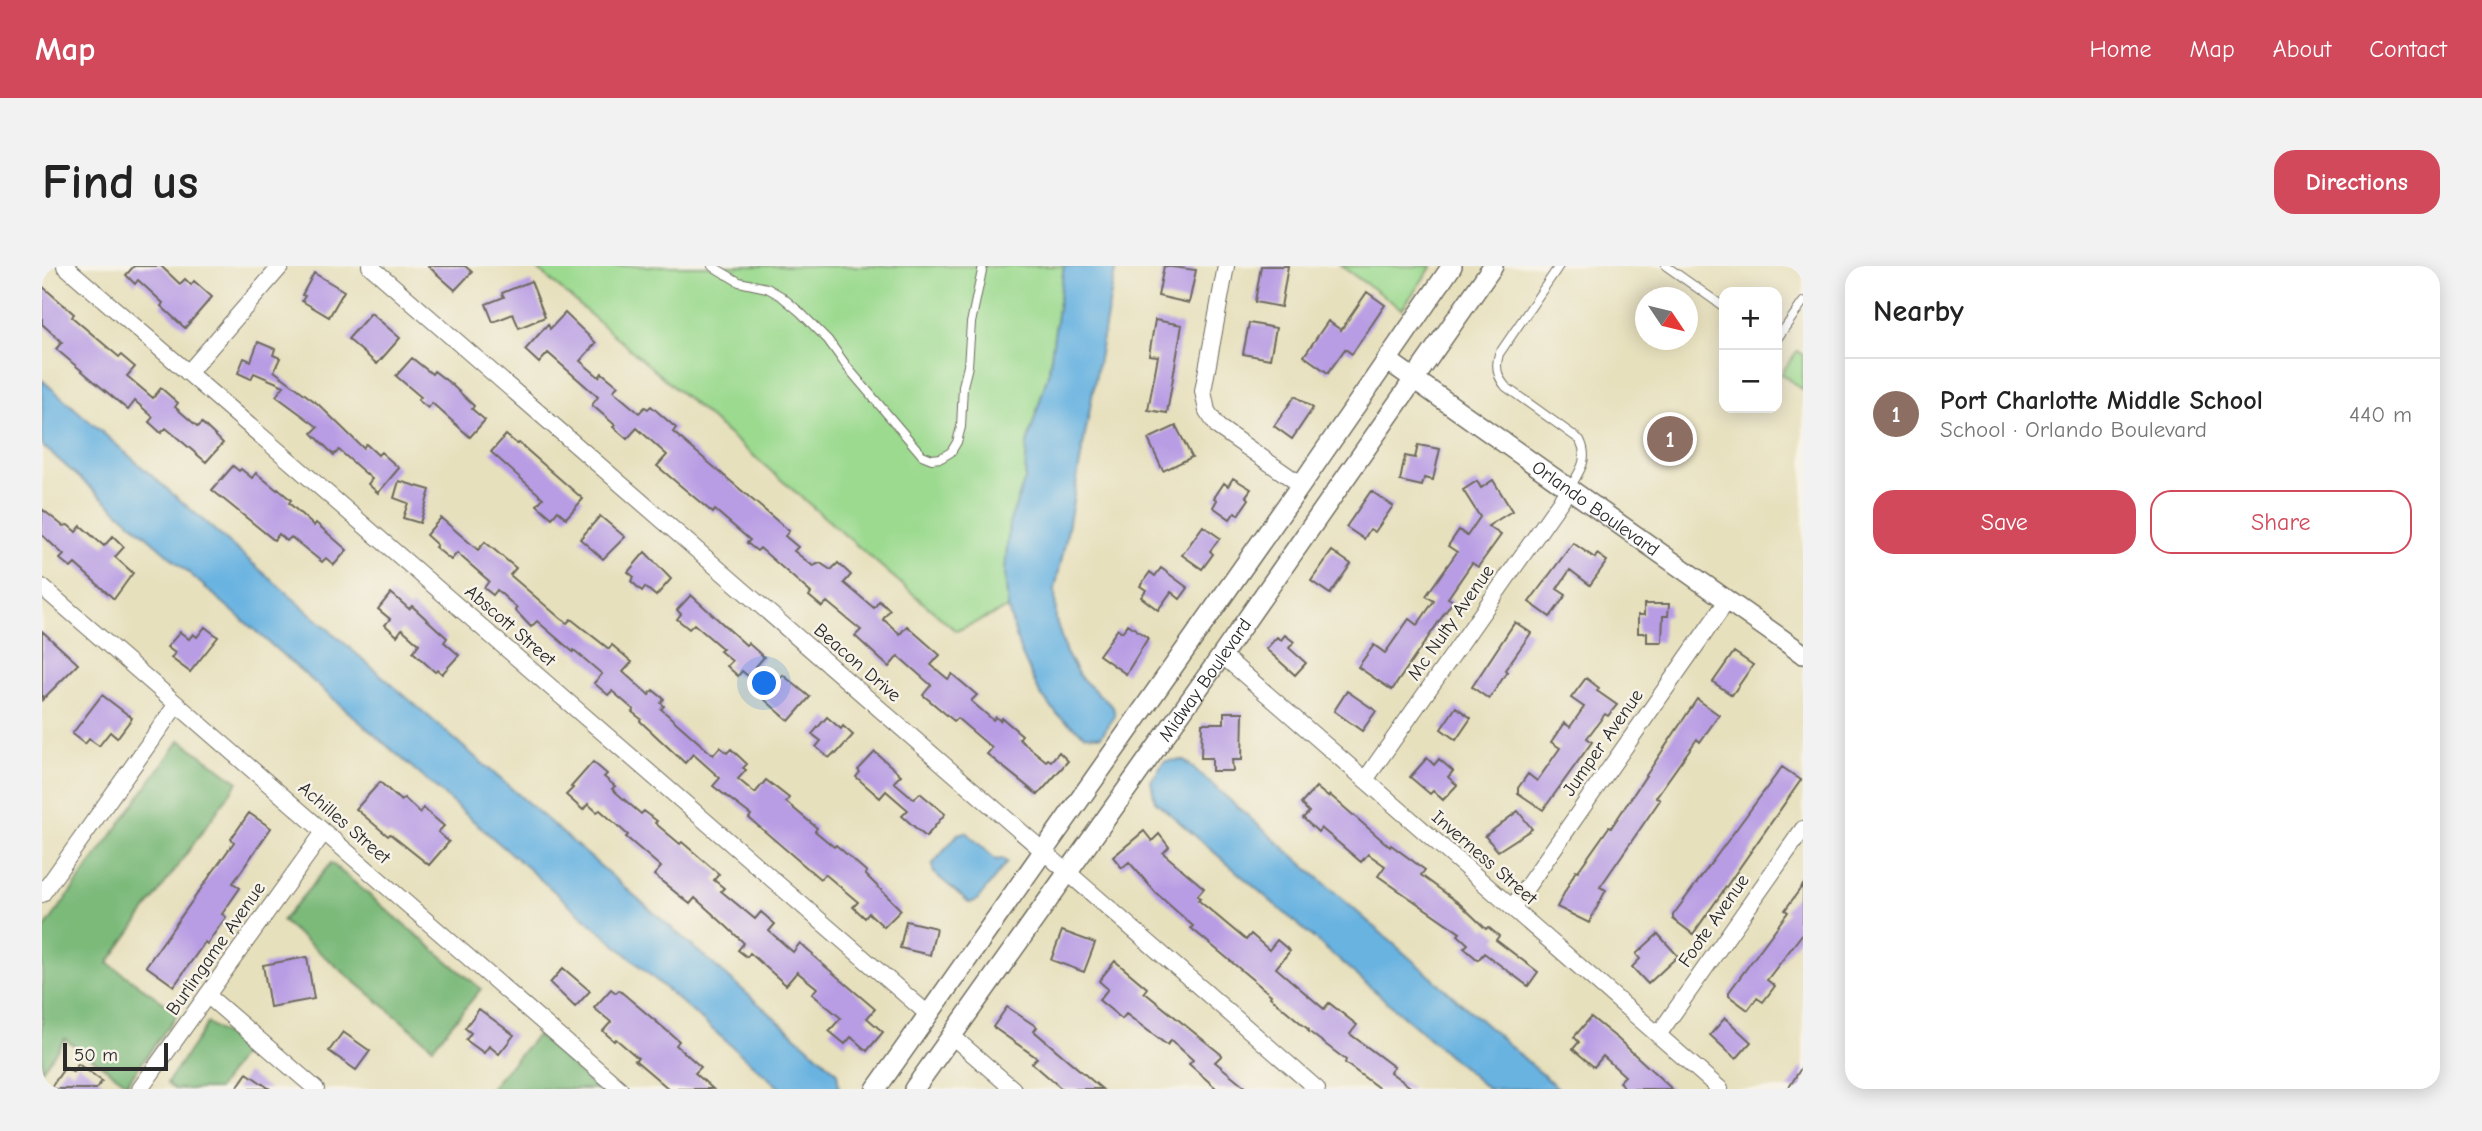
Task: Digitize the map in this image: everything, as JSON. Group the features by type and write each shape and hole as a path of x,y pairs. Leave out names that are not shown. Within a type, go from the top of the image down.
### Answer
{"street":[{"name":"Abscott Street","path":"65,266 929,1015"},
{"path":"188,373 281,266"},
{"name":"Beacon Drive","path":"370,266 1318,1089"},
{"path":"1226,266 1203,391 1207,411 1219,427 1301,485"},
{"name":"Midway Boulevard","path":"876,1089 1452,266"},
{"name":"Midway Boulevard","path":"914,1089 1223,655 1493,266"},
{"name":"Orlando Boulevard","path":"1387,360 1803,654"},
{"name":"Mc Nulty Avenue","path":"1365,780 1569,489"},
{"name":"Achilles Street","path":"42,587 620,1089"},
{"name":"Jumper Avenue","path":"1512,908 1727,601"},
{"name":"Inverness Street","path":"1223,655 1720,1089"},
{"path":"42,894 177,704"},
{"name":"Foote Avenue","path":"1658,1035 1803,829"},
{"name":"Burlingame Avenue","path":"140,1089 324,832"},
{"path":"207,995 316,1089"},
{"path":"952,1036 1013,1089"}],"lane":[{"path":"712,266 740,282 767,289 781,296 800,312 828,340 848,368 922,455 932,459 941,458 951,452 961,427 971,323 983,266"},
{"path":"1559,266 1499,354 1497,370 1499,379 1506,387 1580,440 1585,454 1584,462 1569,489"},
{"path":"1669,267 1719,303"},
{"path":"1782,332 1803,302"}],"green space":[{"path":"534,266 1064,266 1049,371 1027,444 1025,479 1009,524 1005,572 1008,608 956,631"},
{"path":"1341,266 1432,266 1402,309"},
{"path":"1797,351 1803,355 1803,390 1782,373"},
{"path":"180,740 238,782 108,963 178,1013 127,1083 65,1039 42,1070 42,932"},
{"path":"331,863 481,989 433,1047 282,921"},
{"path":"208,1023 246,1049 218,1089 174,1089 167,1083"},
{"path":"537,1035 597,1089 489,1089"}],"water":[{"path":"1064,266 1116,266 1055,589 1056,620 1066,653 1080,677 1113,707 1115,716 1101,736 1085,735 1058,715 1040,694 1020,650 1008,608 1005,572 1009,524 1025,479 1027,444 1049,371"},
{"path":"42,380 837,1072 839,1089 781,1089 42,445"},
{"path":"1184,760 1559,1089 1488,1089 1155,801 1151,781 1165,761"},
{"path":"966,832 996,860 1007,862 977,900 970,903 934,873 932,865 958,834"}],"building":[{"path":"134,266 161,266 180,284 185,279 191,285 194,281 212,297 185,328 138,280 135,284 126,275"},
{"path":"428,266 465,266 472,272 455,290"},
{"path":"1164,266 1196,270 1189,303 1158,296"},
{"path":"1261,266 1288,266 1281,307 1255,302"},
{"path":"314,273 344,291 329,317 302,301 305,296 302,295"},
{"path":"531,281 545,317 519,328 513,314 493,322 486,304 504,297 502,293"},
{"path":"42,286 74,314 72,317 119,357 121,355 135,367 127,376 153,398 161,388 178,403 175,407 198,427 202,423 223,443 206,462 166,428 161,433 149,422 153,417 135,401 128,410 56,349 62,342 42,324"},
{"path":"1367,292 1385,305 1352,354 1345,349 1328,373 1304,356 1328,321 1341,330"},
{"path":"371,313 400,338 377,364 348,339"},
{"path":"565,313 596,343 580,361 599,377 602,373 618,386 613,391 639,413 645,407 648,409 651,406 676,428 673,432 789,531 785,536 798,547 794,551 813,566 820,563 831,570 838,563 851,575 844,583 874,608 879,601 890,610 883,619 900,634 907,626 940,655 931,665 948,679 952,674 977,695 971,701 993,720 996,717 1000,721 1002,718 1022,735 1019,739 1046,761 1051,761 1059,752 1068,761 1038,795 987,754 992,748 957,718 954,721 923,695 931,685 898,656 889,667 855,636 861,630 827,602 822,607 809,596 811,593 760,548 757,551 747,543 750,540 715,510 713,513 657,466 667,455 637,428 627,439 592,405 598,397 548,353 539,363 525,350 548,324 550,329"},
{"path":"1155,320 1182,325 1167,413 1148,410 1158,356 1149,355"},
{"path":"1249,323 1276,328 1270,359 1243,354"},
{"path":"258,342 275,349 273,355 280,358 274,371 318,404 363,448 366,444 378,455 381,452 399,468 378,493 368,484 372,479 339,450 334,455 312,433 318,427 276,396 284,386 254,373 251,379 238,373 244,358 251,361"},
{"path":"412,358 432,374 434,371 451,384 485,420 470,437 432,403 428,408 418,400 421,397 396,376"},
{"path":"1295,396 1313,408 1292,439 1274,426"},
{"path":"1176,426 1192,457 1163,471 1148,439"},
{"path":"506,435 519,443 583,499 566,518 558,511 552,518 537,505 543,498 491,452"},
{"path":"1418,445 1440,449 1433,480 1424,478 1422,486 1400,481 1405,456 1415,458"},
{"path":"233,466 252,478 256,473 278,489 314,526 316,523 347,550 334,565 326,558 322,562 291,537 287,541 279,534 274,540 212,490"},
{"path":"1233,478 1251,489 1246,496 1249,499 1238,515 1235,512 1230,519 1213,507 1217,500 1214,498 1224,483 1228,486"},
{"path":"1493,480 1512,511 1488,526 1501,535 1478,567 1472,563 1448,598 1453,601 1392,690 1358,667 1374,645 1385,653 1409,619 1417,625 1434,601 1426,596 1457,552 1448,546 1459,530 1467,536 1480,517 1463,490 1477,481 1481,488"},
{"path":"399,481 430,490 420,523 403,518 408,503 394,498"},
{"path":"1371,491 1393,506 1375,532 1370,529 1364,539 1346,527"},
{"path":"42,509 63,526 68,525 76,532 81,526 104,546 113,536 124,547 115,557 133,573 114,599 75,564 71,568 60,559 64,555 42,535"},
{"path":"600,516 625,537 603,559 580,539"},
{"path":"441,518 478,550 485,542 516,568 510,575 561,619 567,623 571,619 609,649 612,645 632,662 623,672 649,695 653,690 664,699 661,709 713,755 720,747 727,753 731,749 747,764 743,768 746,770 738,779 755,793 766,780 789,798 786,802 817,828 815,831 867,872 865,874 901,910 884,927 869,913 865,918 853,907 858,902 825,874 820,879 749,818 751,815 713,786 720,778 693,754 685,763 640,721 632,712 634,710 612,691 608,695 594,683 602,674 537,621 531,627 515,610 517,608 497,590 493,595 484,588 489,581 457,553 451,560 435,547 437,545 426,535"},
{"path":"1203,526 1220,538 1210,551 1213,554 1202,569 1182,555"},
{"path":"1573,543 1595,558 1597,554 1607,561 1590,585 1570,570 1557,589 1566,595 1550,617 1529,602"},
{"path":"1332,551 1351,564 1330,594 1311,581"},
{"path":"645,552 671,579 656,596 645,587 642,591 631,581 634,577 628,572"},
{"path":"1161,568 1188,588 1180,599 1171,592 1158,610 1141,597 1146,590 1140,586 1150,572 1155,576"},
{"path":"391,593 409,609 412,606 447,638 444,642 459,655 442,674 438,670 435,672 413,652 419,644 402,629 397,636 385,625 390,619 378,609"},
{"path":"691,595 746,645 748,643 764,657 748,676 742,671 738,676 727,666 732,661 720,651 723,649 694,624 689,629 677,619 681,614 677,610"},
{"path":"1644,604 1669,604 1668,616 1663,616 1662,642 1647,642 1647,633 1638,633 1638,615 1644,615"},
{"path":"1515,622 1531,633 1489,699 1472,687"},
{"path":"1128,624 1148,638 1126,674 1099,655 1118,629 1122,632"},
{"path":"205,627 218,637 190,672 171,658 175,653 167,647 180,632 189,639 193,634 197,637"},
{"path":"42,631 78,664 42,700"},
{"path":"1285,635 1294,642 1289,648 1306,663 1295,675 1266,649 1277,637 1281,640"},
{"path":"1734,652 1753,665 1732,695 1713,682"},
{"path":"783,675 810,697 789,721 765,700"},
{"path":"1586,678 1599,688 1597,691 1617,705 1608,716 1605,714 1587,738 1592,742 1543,810 1518,793 1518,788 1528,774 1537,781 1560,748 1551,742 1564,723 1570,727 1584,707 1571,698"},
{"path":"1347,691 1376,711 1362,731 1334,711"},
{"path":"102,695 132,718 117,738 110,732 99,746 89,739 85,744 72,734"},
{"path":"1697,699 1719,715 1700,742 1697,739 1656,797 1660,800 1600,887 1606,890 1589,923 1557,907 1576,870 1578,871 1609,827 1611,828"},
{"path":"1456,707 1471,718 1456,740 1441,729"},
{"path":"1224,712 1243,712 1242,760 1232,760 1233,771 1212,771 1212,758 1201,758 1202,723 1224,723"},
{"path":"827,717 853,735 829,758 816,747 821,741 812,734"},
{"path":"875,752 901,775 894,782 914,799 920,793 945,814 926,837 902,816 908,810 886,791 880,798 856,777 860,772 858,770"},
{"path":"1427,758 1434,765 1439,759 1453,771 1448,777 1457,785 1443,800 1433,791 1430,794 1410,777"},
{"path":"593,762 607,774 604,777 615,786 612,789 641,814 644,811 657,821 655,823 719,874 714,880 724,888 721,891 755,919 761,912 775,924 769,931 793,952 800,943 875,1009 867,1018 883,1032 867,1051 851,1037 845,1044 829,1031 841,1018 812,994 817,988 797,972 786,985 750,953 747,957 738,950 744,943 695,898 690,904 654,875 661,867 626,837 628,835 600,810 597,812 588,804 583,810 566,795"},
{"path":"1782,767 1801,780 1693,934 1673,919 1673,915"},
{"path":"380,782 401,801 404,798 420,813 423,808 444,826 438,832 449,842 429,865 356,809"},
{"path":"1316,787 1328,797 1330,795 1390,847 1391,845 1425,870 1421,875 1460,904 1486,929 1488,927 1499,936 1496,940 1538,972 1528,986 1484,953 1478,960 1464,948 1468,944 1458,935 1460,933 1378,876 1385,866 1368,854 1361,862 1321,828 1318,832 1303,818 1309,812 1301,804"},
{"path":"1518,811 1532,829 1498,851 1485,836"},
{"path":"249,813 271,828 233,883 240,888 222,914 226,917 174,986 146,966 234,842 231,839"},
{"path":"1144,831 1152,841 1159,834 1169,847 1163,853 1204,888 1197,896 1200,898 1198,900 1246,940 1251,934 1269,950 1277,940 1290,951 1276,968 1324,1009 1329,1003 1357,1025 1350,1034 1394,1067 1390,1072 1413,1089 1380,1089 1345,1063 1346,1060 1308,1031 1270,997 1271,995 1191,928 1193,926 1156,893 1129,862 1122,868 1113,857"},
{"path":"1803,885 1803,933 1767,980 1775,986 1763,1002 1757,998 1748,1010 1729,996 1729,992 1788,912 1785,910"},
{"path":"906,921 936,928 930,955 900,948"},
{"path":"1062,931 1095,943 1084,972 1051,960"},
{"path":"1658,934 1678,956 1648,984 1632,967 1640,959 1636,954"},
{"path":"307,957 314,999 270,1007 263,965"},
{"path":"1115,961 1147,988 1144,992 1222,1055 1215,1062 1248,1089 1217,1089 1189,1064 1193,1060 1171,1040 1167,1045 1126,1014 1122,1019 1099,1000 1108,989 1099,981"},
{"path":"563,968 590,991 575,1007 550,983"},
{"path":"611,989 616,993 619,990 679,1041 676,1045 701,1067 695,1073 713,1089 669,1089 635,1060 638,1058 603,1031 611,1022 594,1008"},
{"path":"1007,1007 1037,1027 1034,1031 1102,1089 1062,1089 1032,1063 1037,1058 993,1027"},
{"path":"479,1009 514,1035 499,1054 489,1046 484,1053 466,1040 471,1033 465,1028"},
{"path":"1591,1017 1672,1089 1626,1089 1619,1082 1625,1076 1603,1056 1594,1067 1573,1049 1579,1042 1574,1037"},
{"path":"1725,1018 1751,1042 1736,1059 1710,1035"},
{"path":"343,1032 370,1051 356,1070 329,1051"},
{"path":"78,1064 102,1081 96,1089 50,1089 65,1067 73,1072"},
{"path":"1803,1065 1803,1089 1788,1089"},
{"path":"247,1073 270,1089 236,1089"}],"place":[{"name":"Port Charlotte Middle School","path":"1670,439"}]}
